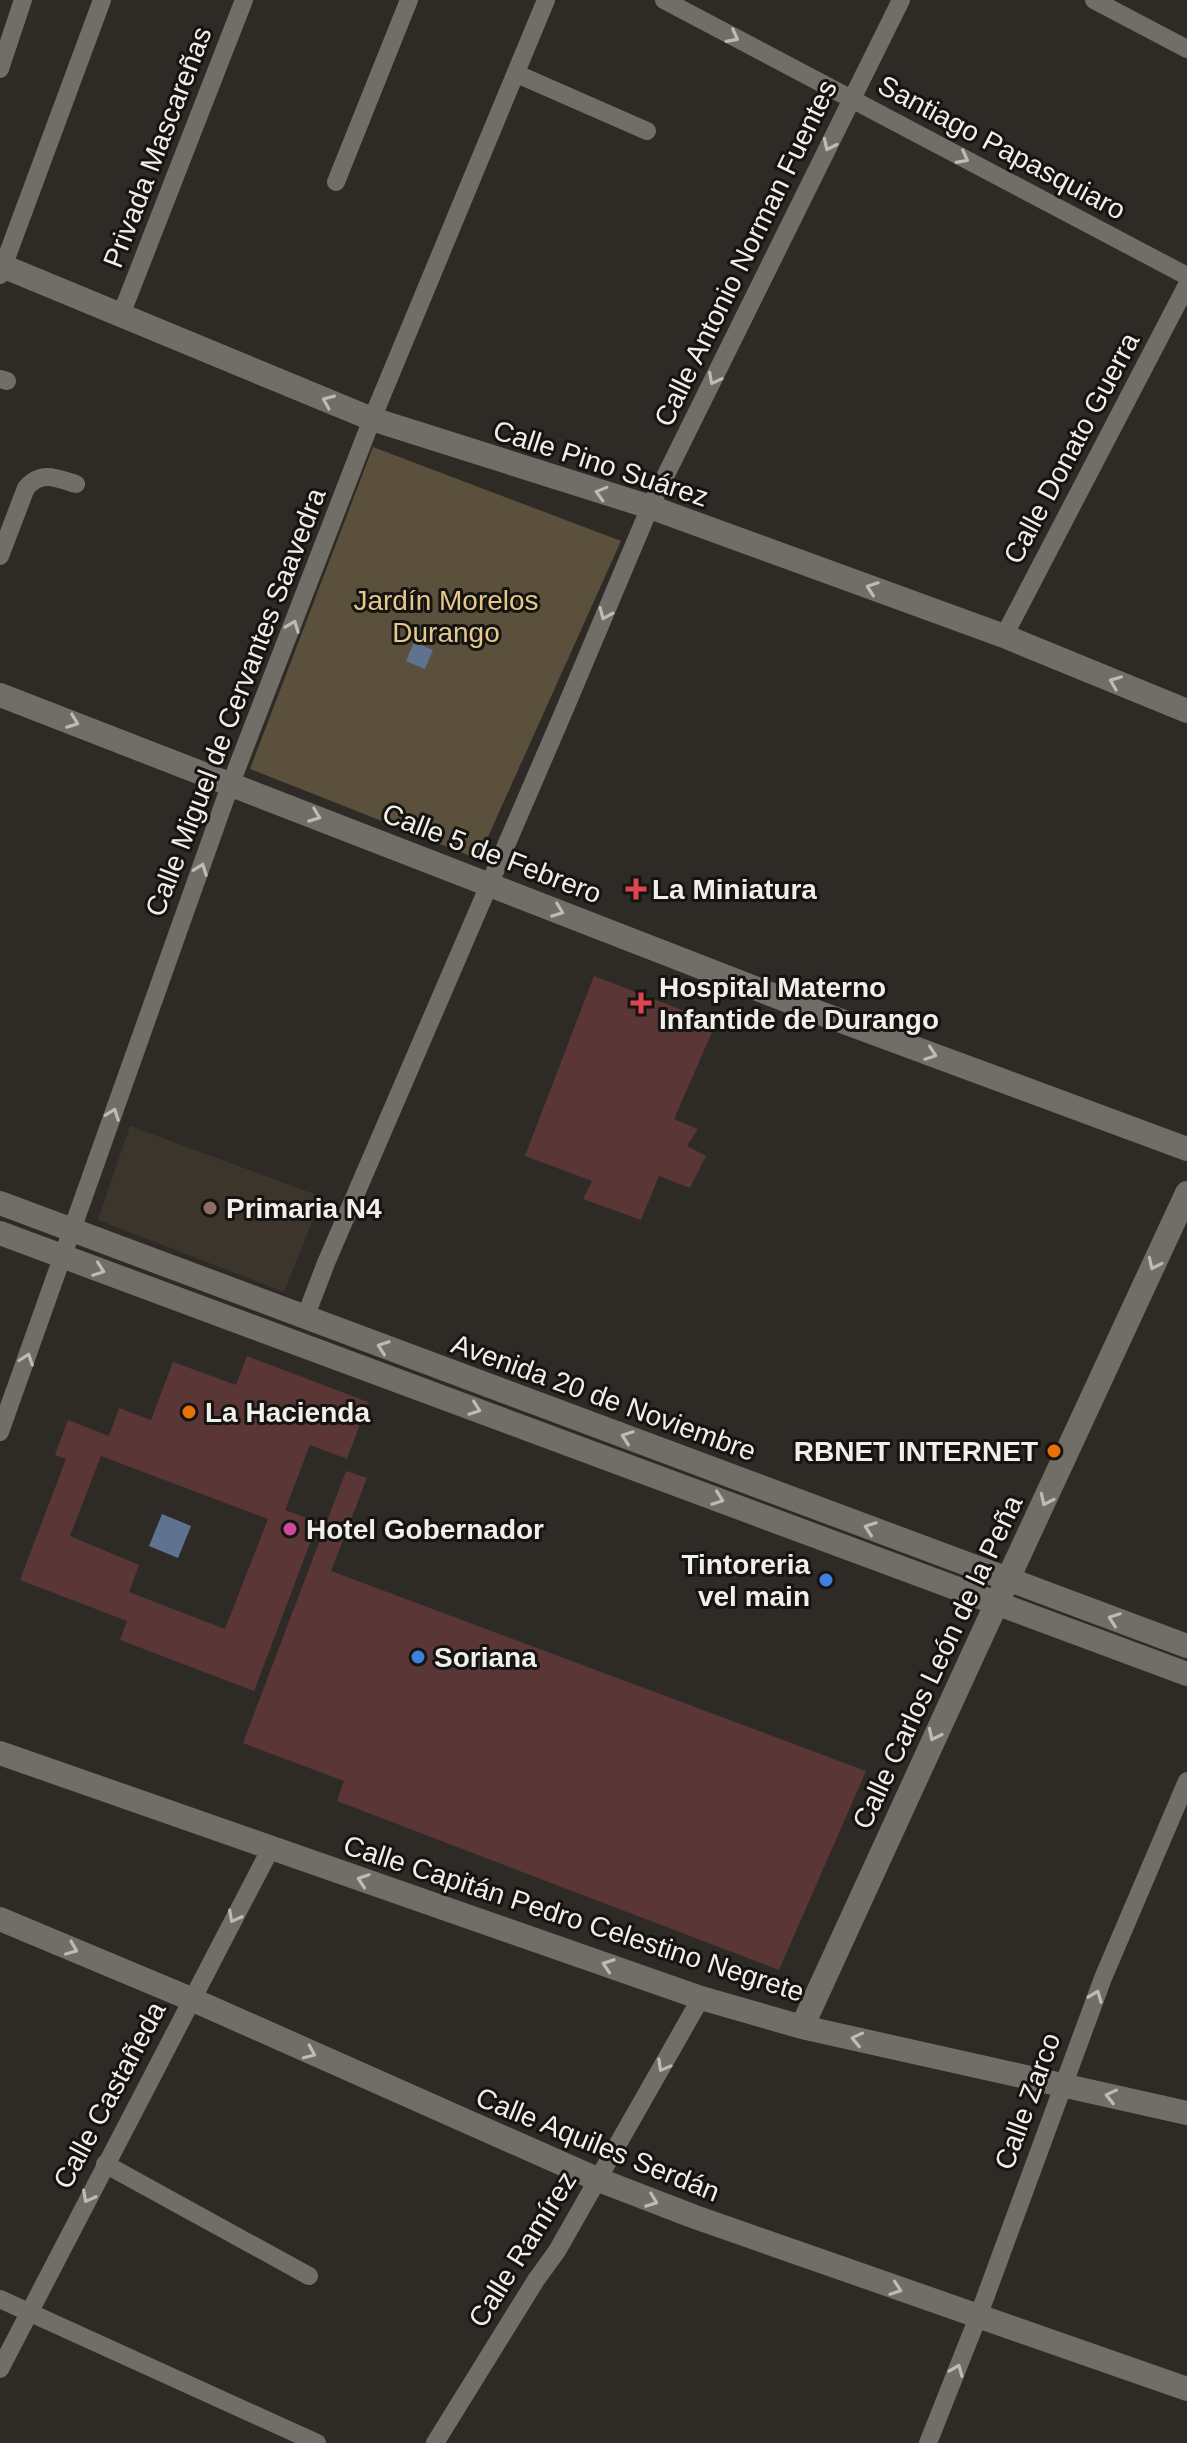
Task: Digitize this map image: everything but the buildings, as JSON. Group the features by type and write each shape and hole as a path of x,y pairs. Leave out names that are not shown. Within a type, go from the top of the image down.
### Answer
{"street":[{"path":"0,69 23,0"},
{"path":"1,269 102,0"},
{"name":"Privada Mascareñas","path":"121,315 244,0"},
{"path":"336,182 409,0"},
{"name":"Calle Miguel de Cervantes Saavedra","path":"0,1432 231,783 372,419 546,0"},
{"name":"Santiago Papasquiaro","path":"664,0 1187,276"},
{"name":"Calle Antonio Norman Fuentes","path":"305,1318 650,507 901,0"},
{"path":"1094,0 1187,49"},
{"path":"517,74 647,131"},
{"name":"Calle Pino Suárez","path":"1,269 372,419 650,507 1004,636 1187,711"},
{"name":"Calle Donato Guerra","path":"1004,636 1187,285"},
{"path":"0,556 26,488 32,481 49,476 76,484"},
{"name":"Calle 5 de Febrero","path":"0,695 809,1009 1187,1149"},
{"name":"Calle Carlos León de la Peña","path":"802,2027 923,1758 998,1604 1187,1193"},
{"name":"Avenida 20 de Noviembre","path":"0,1203 1187,1646"},
{"name":"Avenida 20 de Noviembre","path":"0,1233 1187,1674"},
{"name":"Calle Capitán Pedro Celestino Negrete","path":"0,1753 701,1998 802,2027 1187,2113"},
{"name":"Calle Zarco","path":"928,2443 978,2317 1103,1978 1187,1781"},
{"name":"Calle Castañeda","path":"0,2369 271,1848"},
{"name":"Calle Aquiles Serdán","path":"0,1919 191,1999 599,2180 695,2217 1187,2389"},
{"name":"Calle Ramírez","path":"435,2443 557,2251 701,1998"},
{"path":"105,2164 309,2276"},
{"path":"0,2299 317,2443"}],"shaded area":[{"name":"Primaria N4","path":"130,1126 322,1197 284,1292 98,1220"}],"green space":[{"name":"Jardín Morelos Durango","path":"373,447 621,541 478,859 250,769"}],"water":[{"path":"414,642 433,650 425,669 406,661"},
{"path":"162,1514 191,1526 178,1558 149,1546"}],"place":[{"name":"La Miniatura","path":"636,889"},
{"name":"Hospital Materno Infantide de Durango","path":"641,1003"},
{"name":"Primaria N4","path":"210,1208"},
{"name":"La Hacienda","path":"189,1412"},
{"name":"RBNET INTERNET","path":"1054,1451"},
{"name":"Hotel Gobernador","path":"290,1529"},
{"name":"Tintoreria vel main","path":"826,1580"},
{"name":"Soriana","path":"418,1657"}]}
